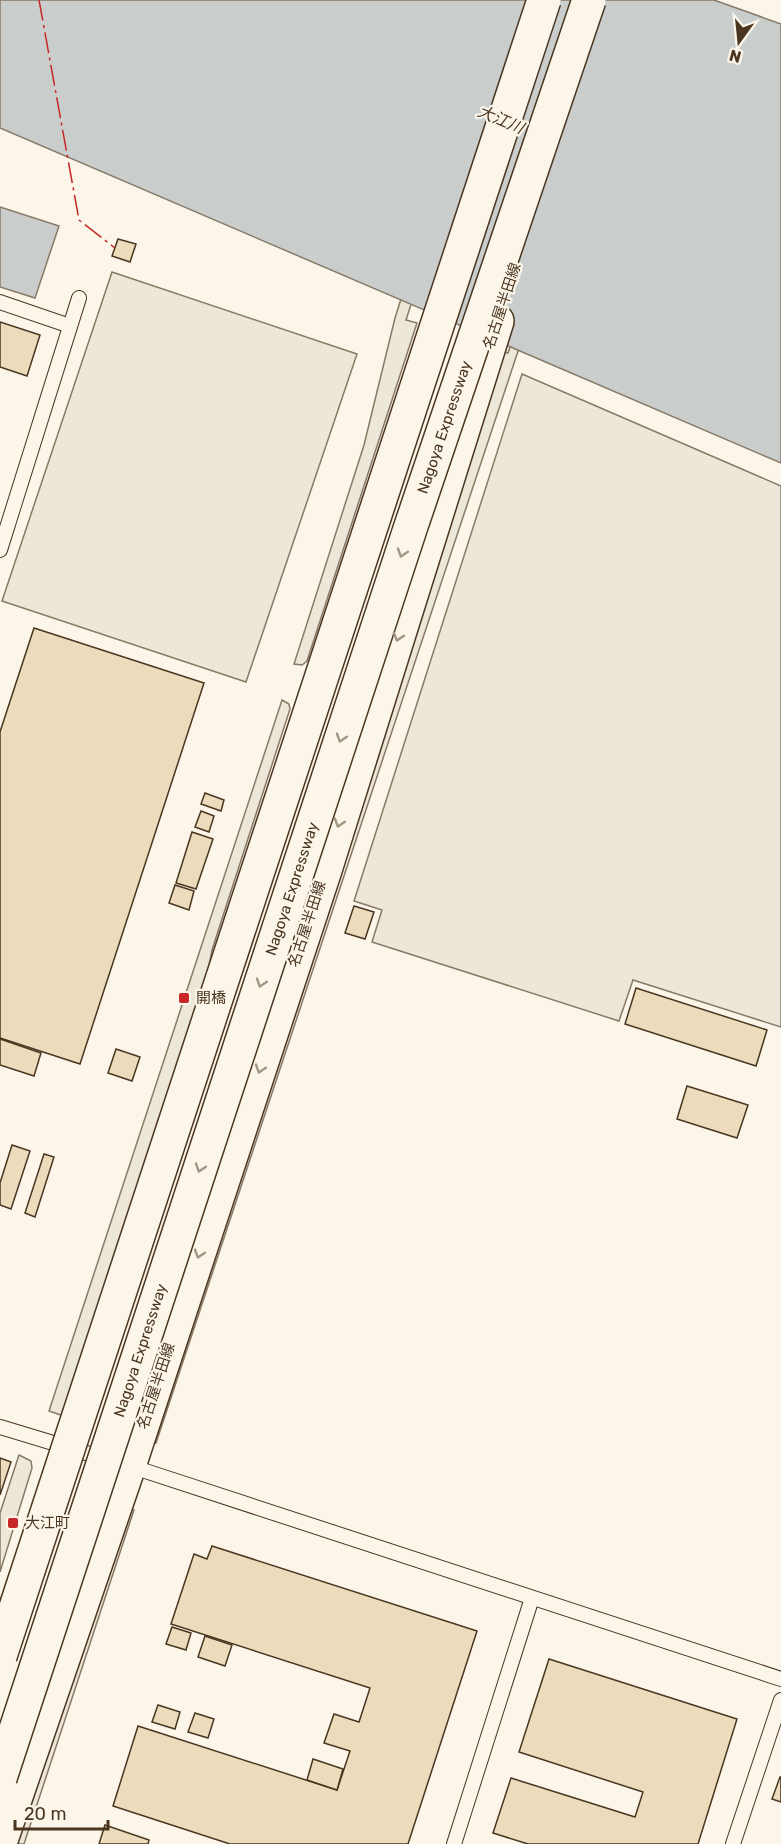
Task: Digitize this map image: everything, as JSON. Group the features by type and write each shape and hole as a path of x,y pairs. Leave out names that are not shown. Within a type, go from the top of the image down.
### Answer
{"main road":[{"path":"0,1635 55,1443 527,0"},
{"path":"0,1656 544,0"},
{"name":"Nagoya Expressway","path":"0,1778 410,529 589,0"},
{"name":"名古屋半田線","path":"0,1843 129,1466 325,870 490,341 602,0"}],"lane":[{"path":"0,550 79,298"},
{"path":"0,302 70,326"},
{"path":"0,1427 129,1466 781,1679"},
{"path":"454,1844 532,1598"},
{"path":"733,1844 781,1700"}],"shaded area":[{"path":"509,0 406,320 417,323 307,661 302,665 294,664 364,445 395,318 425,223"},
{"path":"622,0 598,110 156,1443 141,1438 497,350 508,353"},
{"path":"112,272 357,354 246,682 2,601"},
{"path":"522,374 781,486 781,1027 633,980 619,1021 372,942 382,910 354,901"},
{"path":"282,700 289,704 290,709 212,950 203,999 64,1416 49,1411"},
{"path":"19,1455 31,1461 32,1468 0,1572 0,1513"},
{"path":"119,1506 134,1510 24,1844 9,1844"}],"water":[{"name":"大江川","path":"0,0 714,0 781,24 781,463 0,128"},
{"path":"0,207 59,226 35,298 0,287"}],"building":[{"path":"118,239 136,244 130,262 112,256"},
{"path":"0,322 40,335 27,376 0,367"},
{"path":"34,628 204,683 80,1064 0,1038 0,732"},
{"path":"205,793 224,800 221,811 201,804"},
{"path":"201,811 214,816 209,832 195,827"},
{"path":"192,832 213,839 196,889 176,883"},
{"path":"175,885 194,891 189,910 169,903"},
{"path":"354,906 374,912 365,939 345,933"},
{"path":"636,988 767,1030 756,1066 625,1024"},
{"path":"0,1039 41,1053 34,1076 0,1065"},
{"path":"116,1049 140,1057 132,1081 108,1073"},
{"path":"687,1086 748,1105 737,1138 677,1119"},
{"path":"12,1145 30,1151 11,1209 0,1205 0,1183"},
{"path":"44,1154 54,1157 35,1217 25,1213"},
{"path":"0,1458 11,1462 0,1495"},
{"path":"212,1546 477,1631 408,1844 230,1844 113,1806 138,1726 337,1790 350,1751 324,1743 334,1714 359,1722 370,1688 171,1624 194,1554 207,1559"},
{"path":"172,1627 191,1633 186,1650 166,1644"},
{"path":"205,1636 232,1645 225,1666 198,1657"},
{"path":"549,1659 737,1719 698,1844 528,1844 493,1833 511,1778 635,1817 643,1792 519,1752"},
{"path":"158,1705 180,1712 175,1729 152,1722"},
{"path":"195,1713 214,1719 208,1738 188,1732"},
{"path":"313,1759 343,1769 337,1790 307,1780"},
{"path":"781,1777 781,1802 772,1799"},
{"path":"105,1825 149,1840 148,1844 99,1844"}],"power":[{"path":"39,0 79,220 115,248"}],"place":[{"name":"開橋","path":"184,998"},
{"name":"大江町","path":"13,1523"}]}
